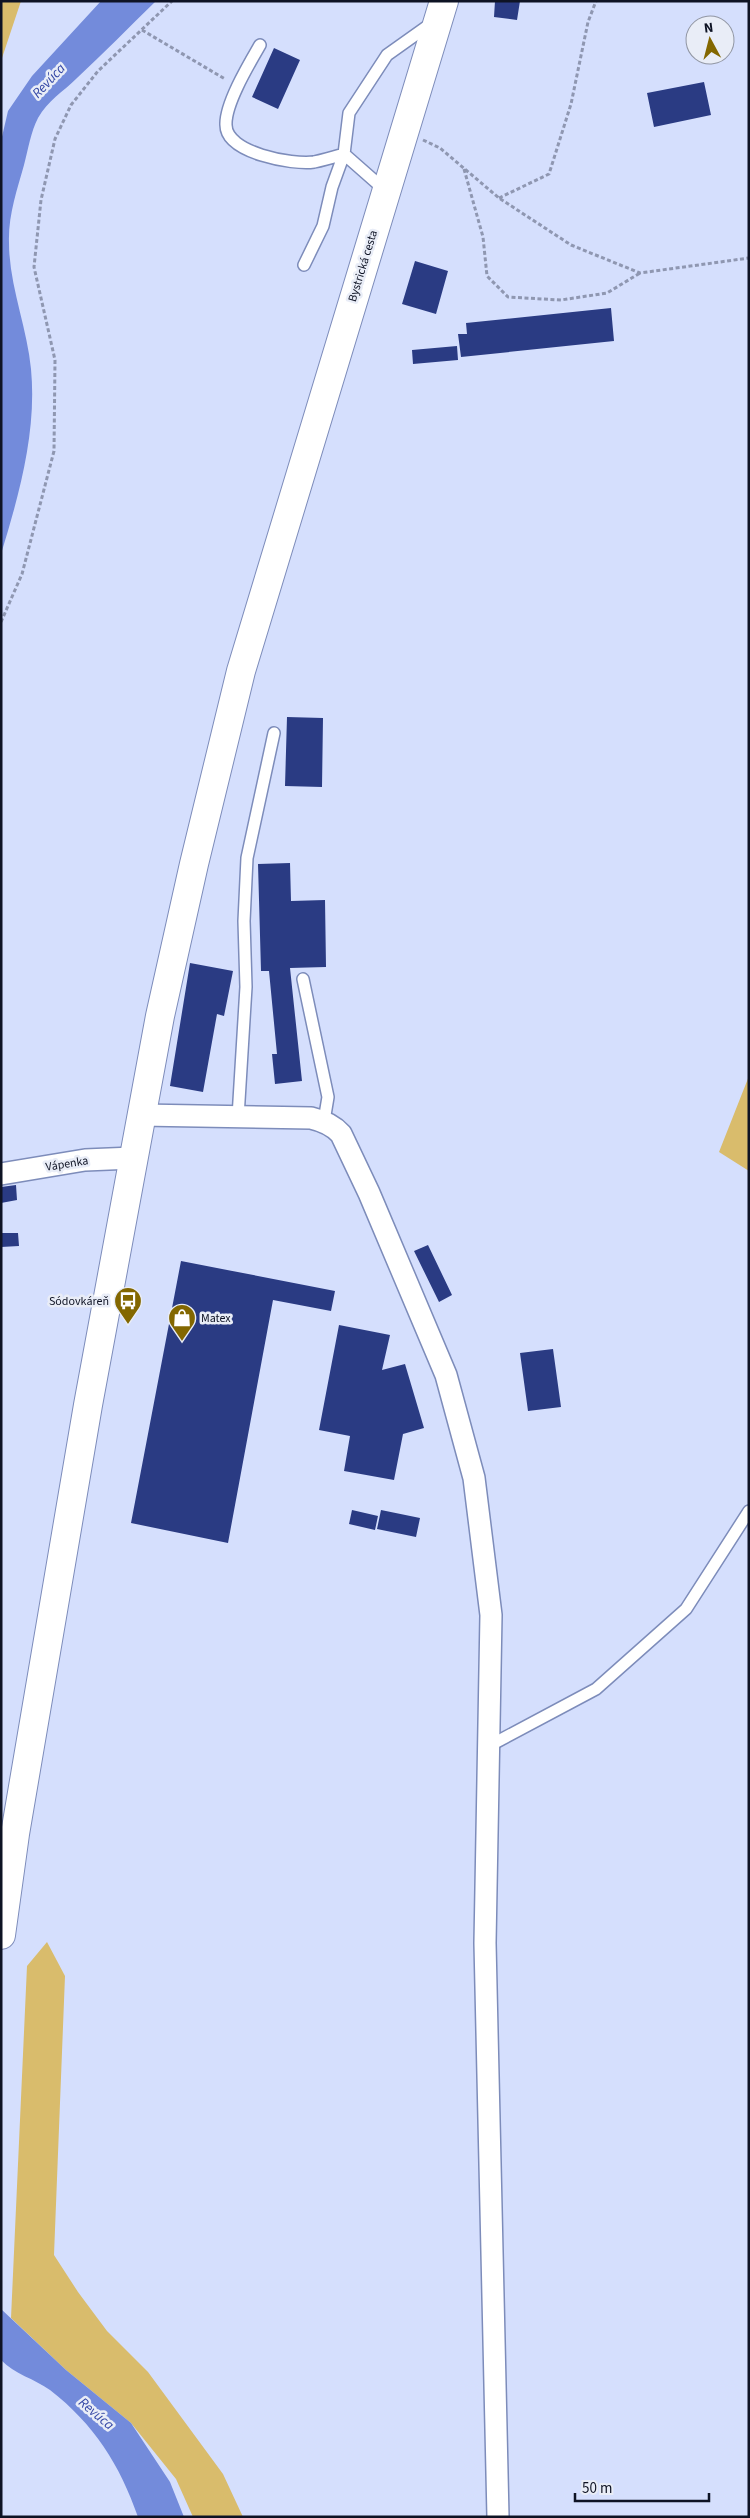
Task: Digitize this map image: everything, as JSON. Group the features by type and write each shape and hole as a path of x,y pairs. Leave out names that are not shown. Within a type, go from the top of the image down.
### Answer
{"main road":[{"name":"Bystrická cesta","path":"1,1935 14,1834 88,1405 168,976 217,764 241,671 282,530 442,9"}],"street":[{"path":"141,1115 238,1117 269,1115 324,1121 341,1134 369,1193 446,1375 474,1478 491,1615 485,1943 498,2517"},
{"name":"Vápenka","path":"1,1174 85,1160 133,1158"}],"lane":[{"path":"304,265 323,226 332,187 344,154 349,112 387,55 442,9"},
{"path":"260,45 238,86 226,126 229,138 238,146 251,152 291,161 313,162 344,154"},
{"path":"344,154 386,191"},
{"path":"238,1117 246,987 244,921 247,858 274,733"},
{"path":"303,979 318,1042 328,1097 324,1121"},
{"path":"489,1746 596,1689 686,1609 749,1511"}],"path":[{"path":"1,622 22,574 54,451 55,360 34,267 41,200 55,139 72,104 98,71 172,1"},
{"path":"499,198 549,174 571,104 588,22 596,1"},
{"path":"142,30 238,86"},
{"path":"405,132 440,148 499,198 571,245 640,273"},
{"path":"464,168 483,237 487,276 508,297 561,300 607,293 640,273 749,258"}],"shaded area":[{"path":"1,1 21,1 1,61"},
{"path":"749,1076 749,1171 719,1152"},
{"path":"47,1942 65,1976 54,2255 107,2331 148,2372 223,2474 243,2517 193,2517 176,2479 131,2423 66,2370 11,2318 27,1966"}],"water":[{"name":"Revúca","path":"101,1 156,1 87,69 46,106 38,118 32,135 11,213 9,233 12,274 31,369 31,416 29,440 20,486 1,554 1,141 8,111 32,76"},
{"name":"Revúca","path":"1,2309 66,2370 131,2423 170,2482 184,2517 138,2517 114,2463 80,2417 50,2390 12,2369 1,2360"}],"building":[{"path":"495,1 520,1 517,20 494,17"},
{"path":"274,48 300,60 278,109 252,97"},
{"path":"704,82 711,115 654,127 647,93"},
{"path":"415,261 448,271 436,314 402,304"},
{"path":"611,308 614,341 461,357 458,334 467,334 466,323"},
{"path":"457,346 458,360 413,364 412,350"},
{"path":"287,717 323,718 322,787 285,786"},
{"path":"290,863 291,901 325,900 326,967 290,968 302,1081 275,1084 272,1054 277,1054 269,971 261,971 258,864"},
{"path":"190,963 233,971 224,1016 217,1014 203,1092 170,1086"},
{"path":"16,1185 17,1200 1,1203 1,1187"},
{"path":"1,1233 18,1233 19,1246 1,1247"},
{"path":"428,1245 452,1295 439,1302 414,1251"},
{"path":"181,1261 335,1291 331,1311 273,1300 228,1543 131,1523"},
{"path":"339,1325 390,1335 382,1370 405,1364 424,1428 403,1434 394,1480 344,1471 350,1436 319,1430"},
{"path":"553,1349 561,1407 528,1411 520,1353"},
{"path":"352,1510 378,1516 375,1530 349,1524"},
{"path":"381,1510 420,1518 416,1537 377,1529"}],"place":[{"name":"Sódovkáreň","path":"128,1325"},
{"name":"Matex","path":"182,1342"}]}
